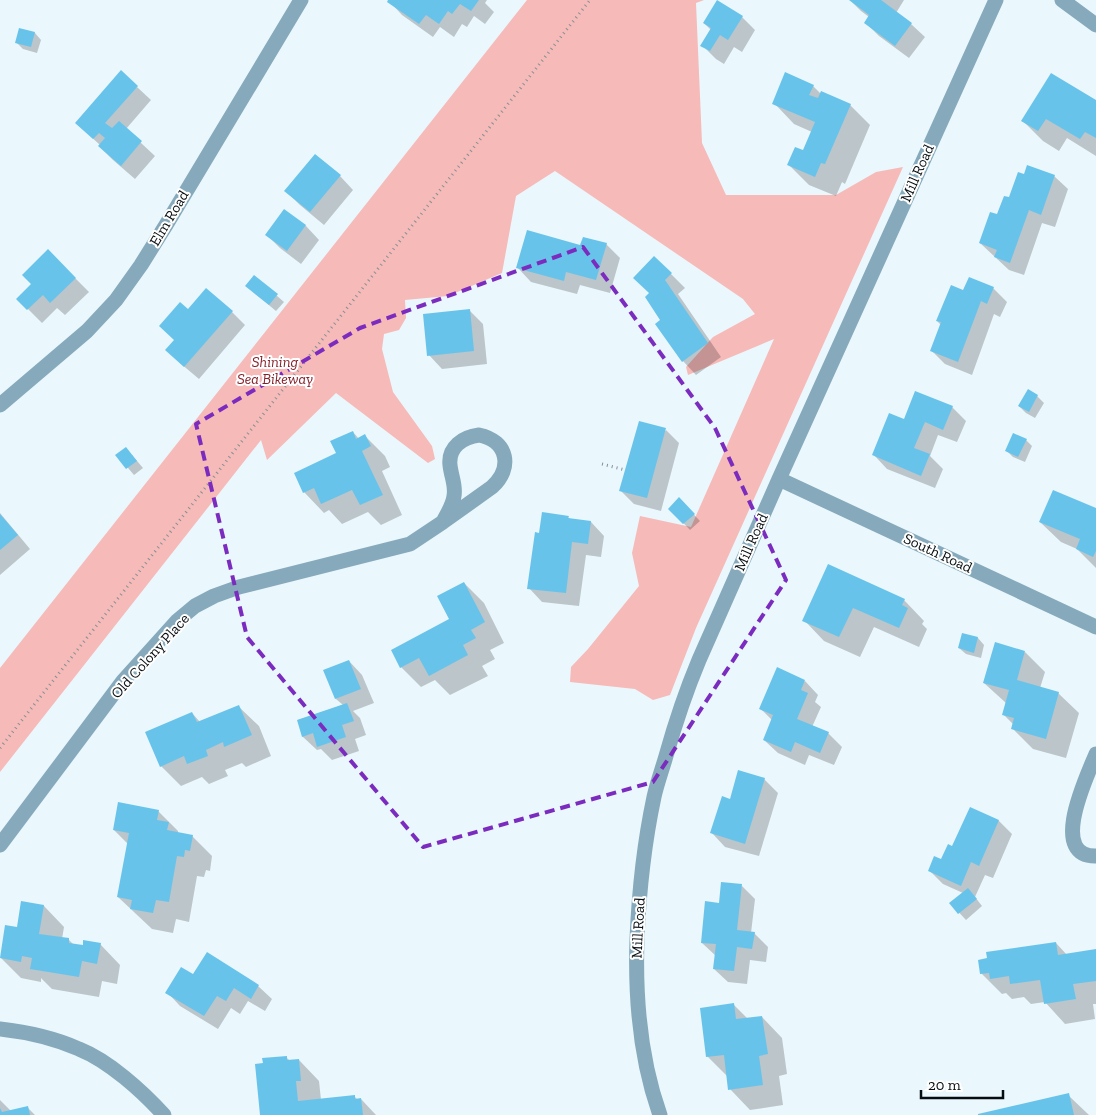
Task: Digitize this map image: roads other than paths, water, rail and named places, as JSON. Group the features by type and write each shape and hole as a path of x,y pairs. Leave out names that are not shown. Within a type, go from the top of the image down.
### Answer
{"street":[{"name":"Elm Road","path":"0,405 87,331 116,300 166,225 301,0"},
{"name":"Mill Road","path":"660,1115 644,1051 638,1012 636,972 638,902 643,858 655,795 676,722 687,688 779,479 996,0"},
{"path":"1062,0 1096,25"},
{"name":"Old Colony Place","path":"0,845 123,682 178,621 196,606 214,596 239,587 410,544 443,522 492,487 498,481 503,474 505,465 501,448 495,441 479,435 469,436 461,440 454,447 450,456 450,465 455,486 454,498 443,522"},
{"name":"South Road","path":"779,479 1096,627"},
{"path":"1096,754 1079,794 1072,824 1076,849 1088,856 1096,856"},
{"path":"0,1029 45,1037 80,1049 123,1077 144,1094 164,1115"}],"park label":[{"name":"Shining Sea Bikeway","path":"275,370"}]}
